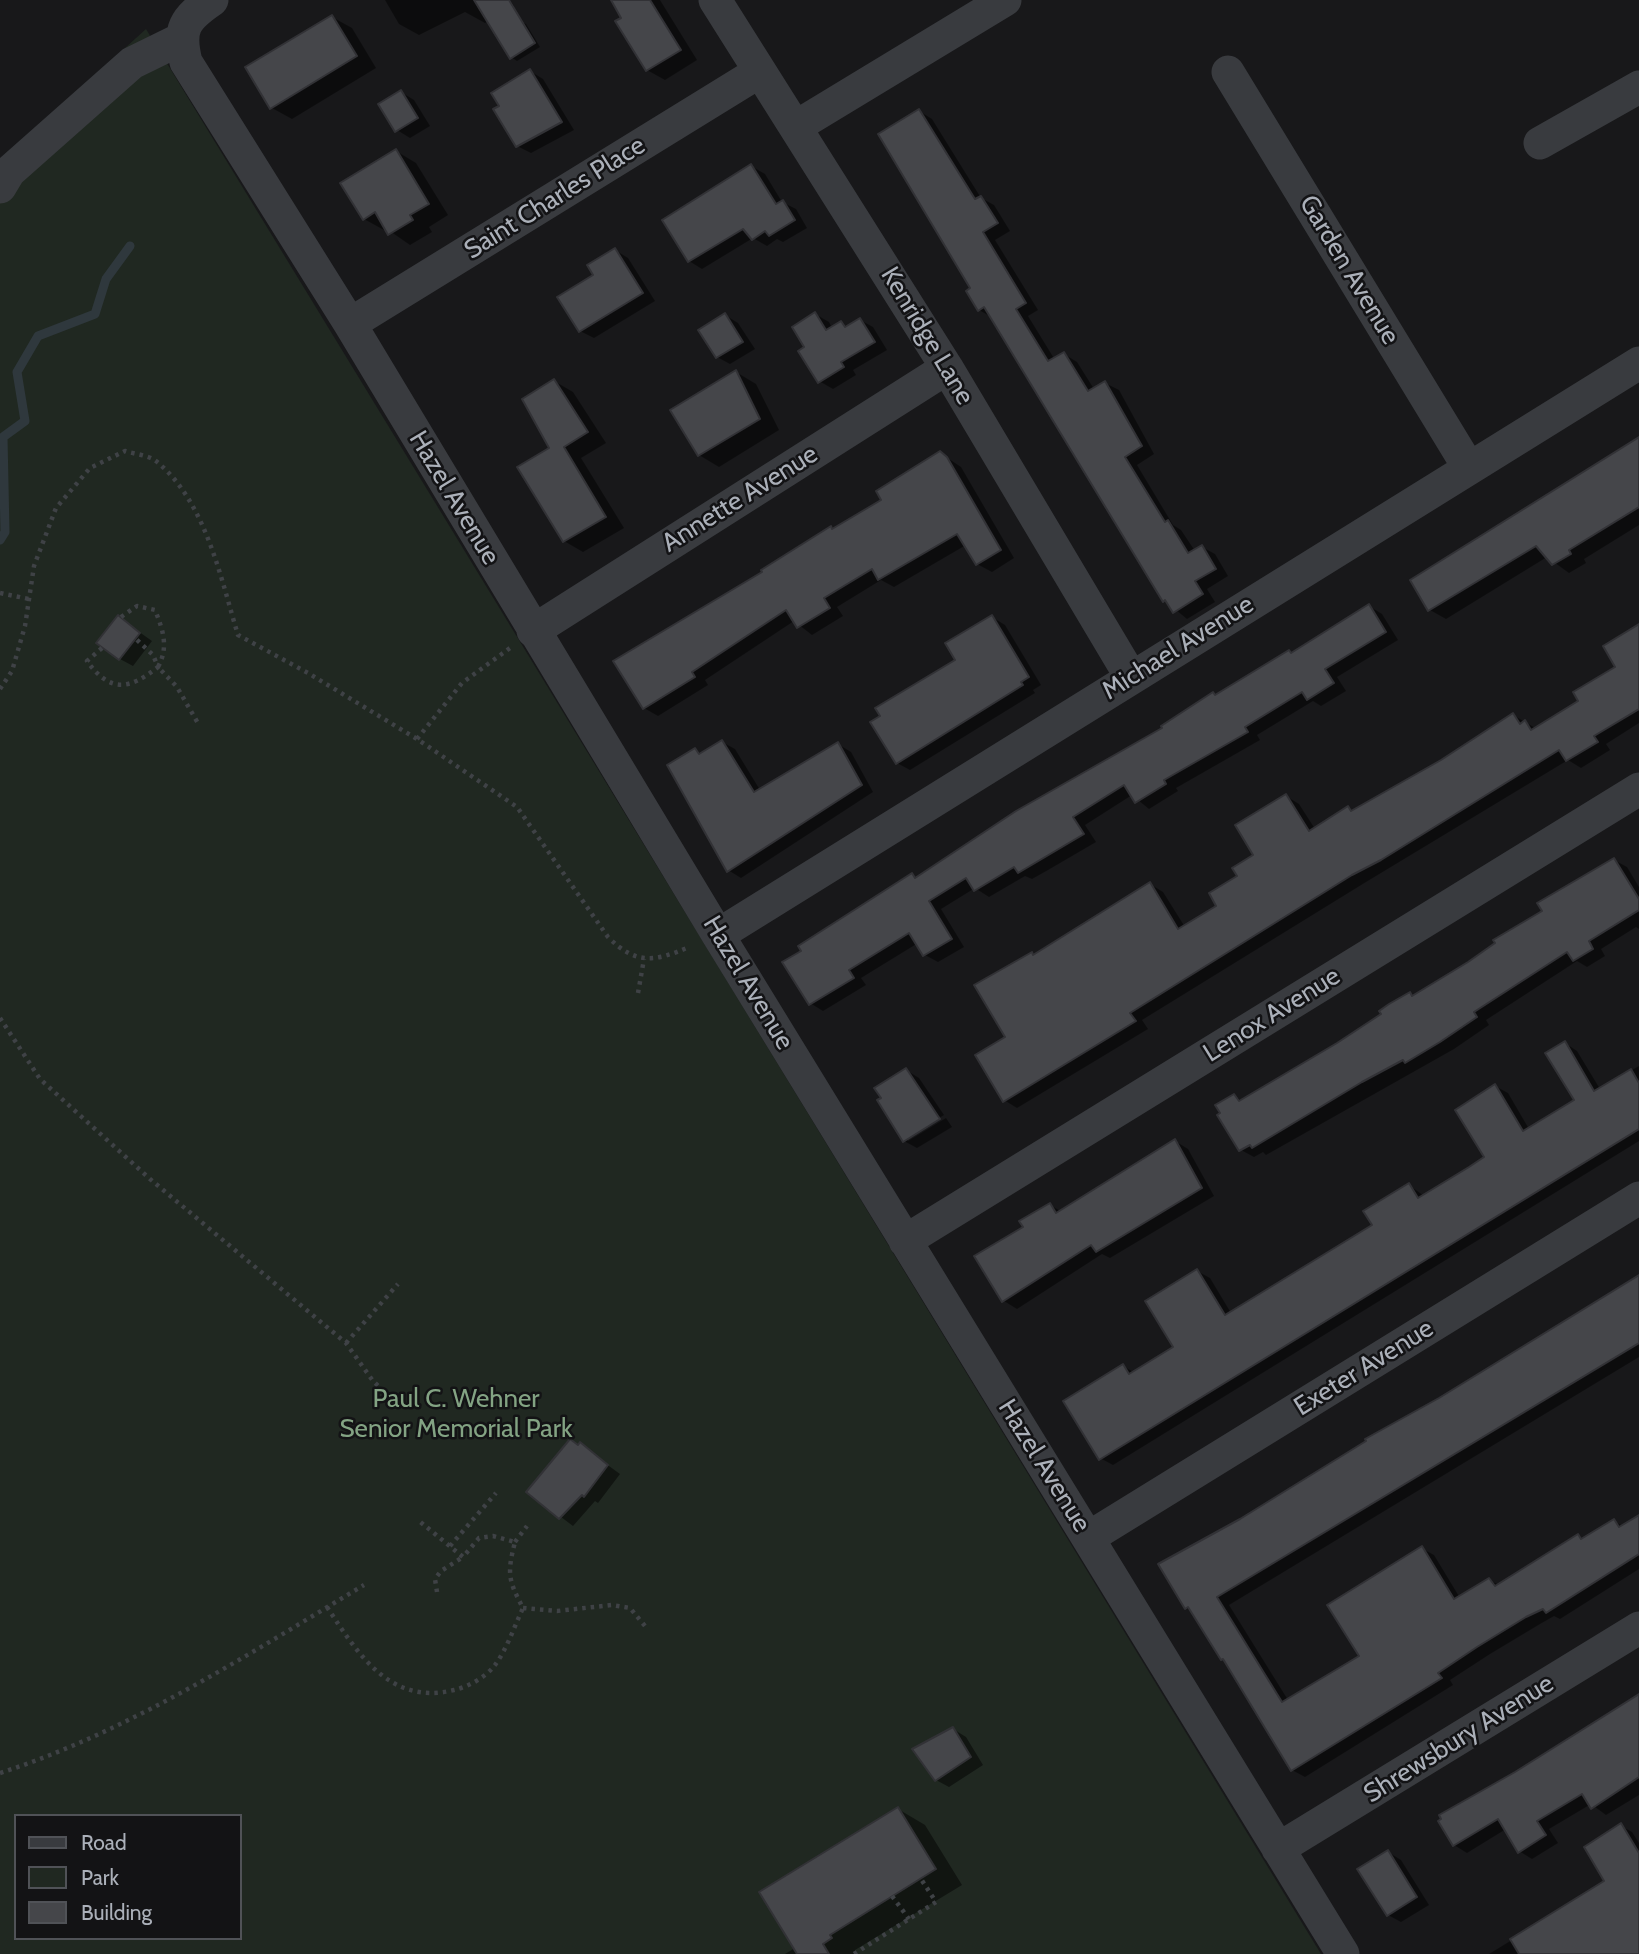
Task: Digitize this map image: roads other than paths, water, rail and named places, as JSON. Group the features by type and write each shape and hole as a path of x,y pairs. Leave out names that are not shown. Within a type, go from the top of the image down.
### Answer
{"street":[{"name":"Kenridge Lane","path":"715,0 759,72 797,126 947,368 1131,677"},
{"path":"797,126 1005,0"},
{"path":"0,187 9,172 132,63 181,39 186,22 206,4"},
{"name":"Hazel Avenue","path":"181,39 186,62 350,324 718,935 1343,1954"},
{"name":"Saint Charles Place","path":"350,324 759,72"},
{"name":"Garden Avenue","path":"1228,72 1469,468"},
{"path":"1540,144 1639,87"},
{"name":"Michael Avenue","path":"718,935 1639,363"},
{"name":"Annette Avenue","path":"533,631 947,368"},
{"name":"Lenox Avenue","path":"905,1241 1639,789"},
{"name":"Exeter Avenue","path":"1088,1538 1639,1198"},
{"name":"Shrewsbury Avenue","path":"1278,1849 1639,1628"}],"waterway":[{"path":"0,540 5,532 3,437 25,421 17,372 38,336 95,314 106,279 130,246"}],"park label":[{"name":"Paul C. Wehner Senior Memorial Park","path":"456,1414"}]}
